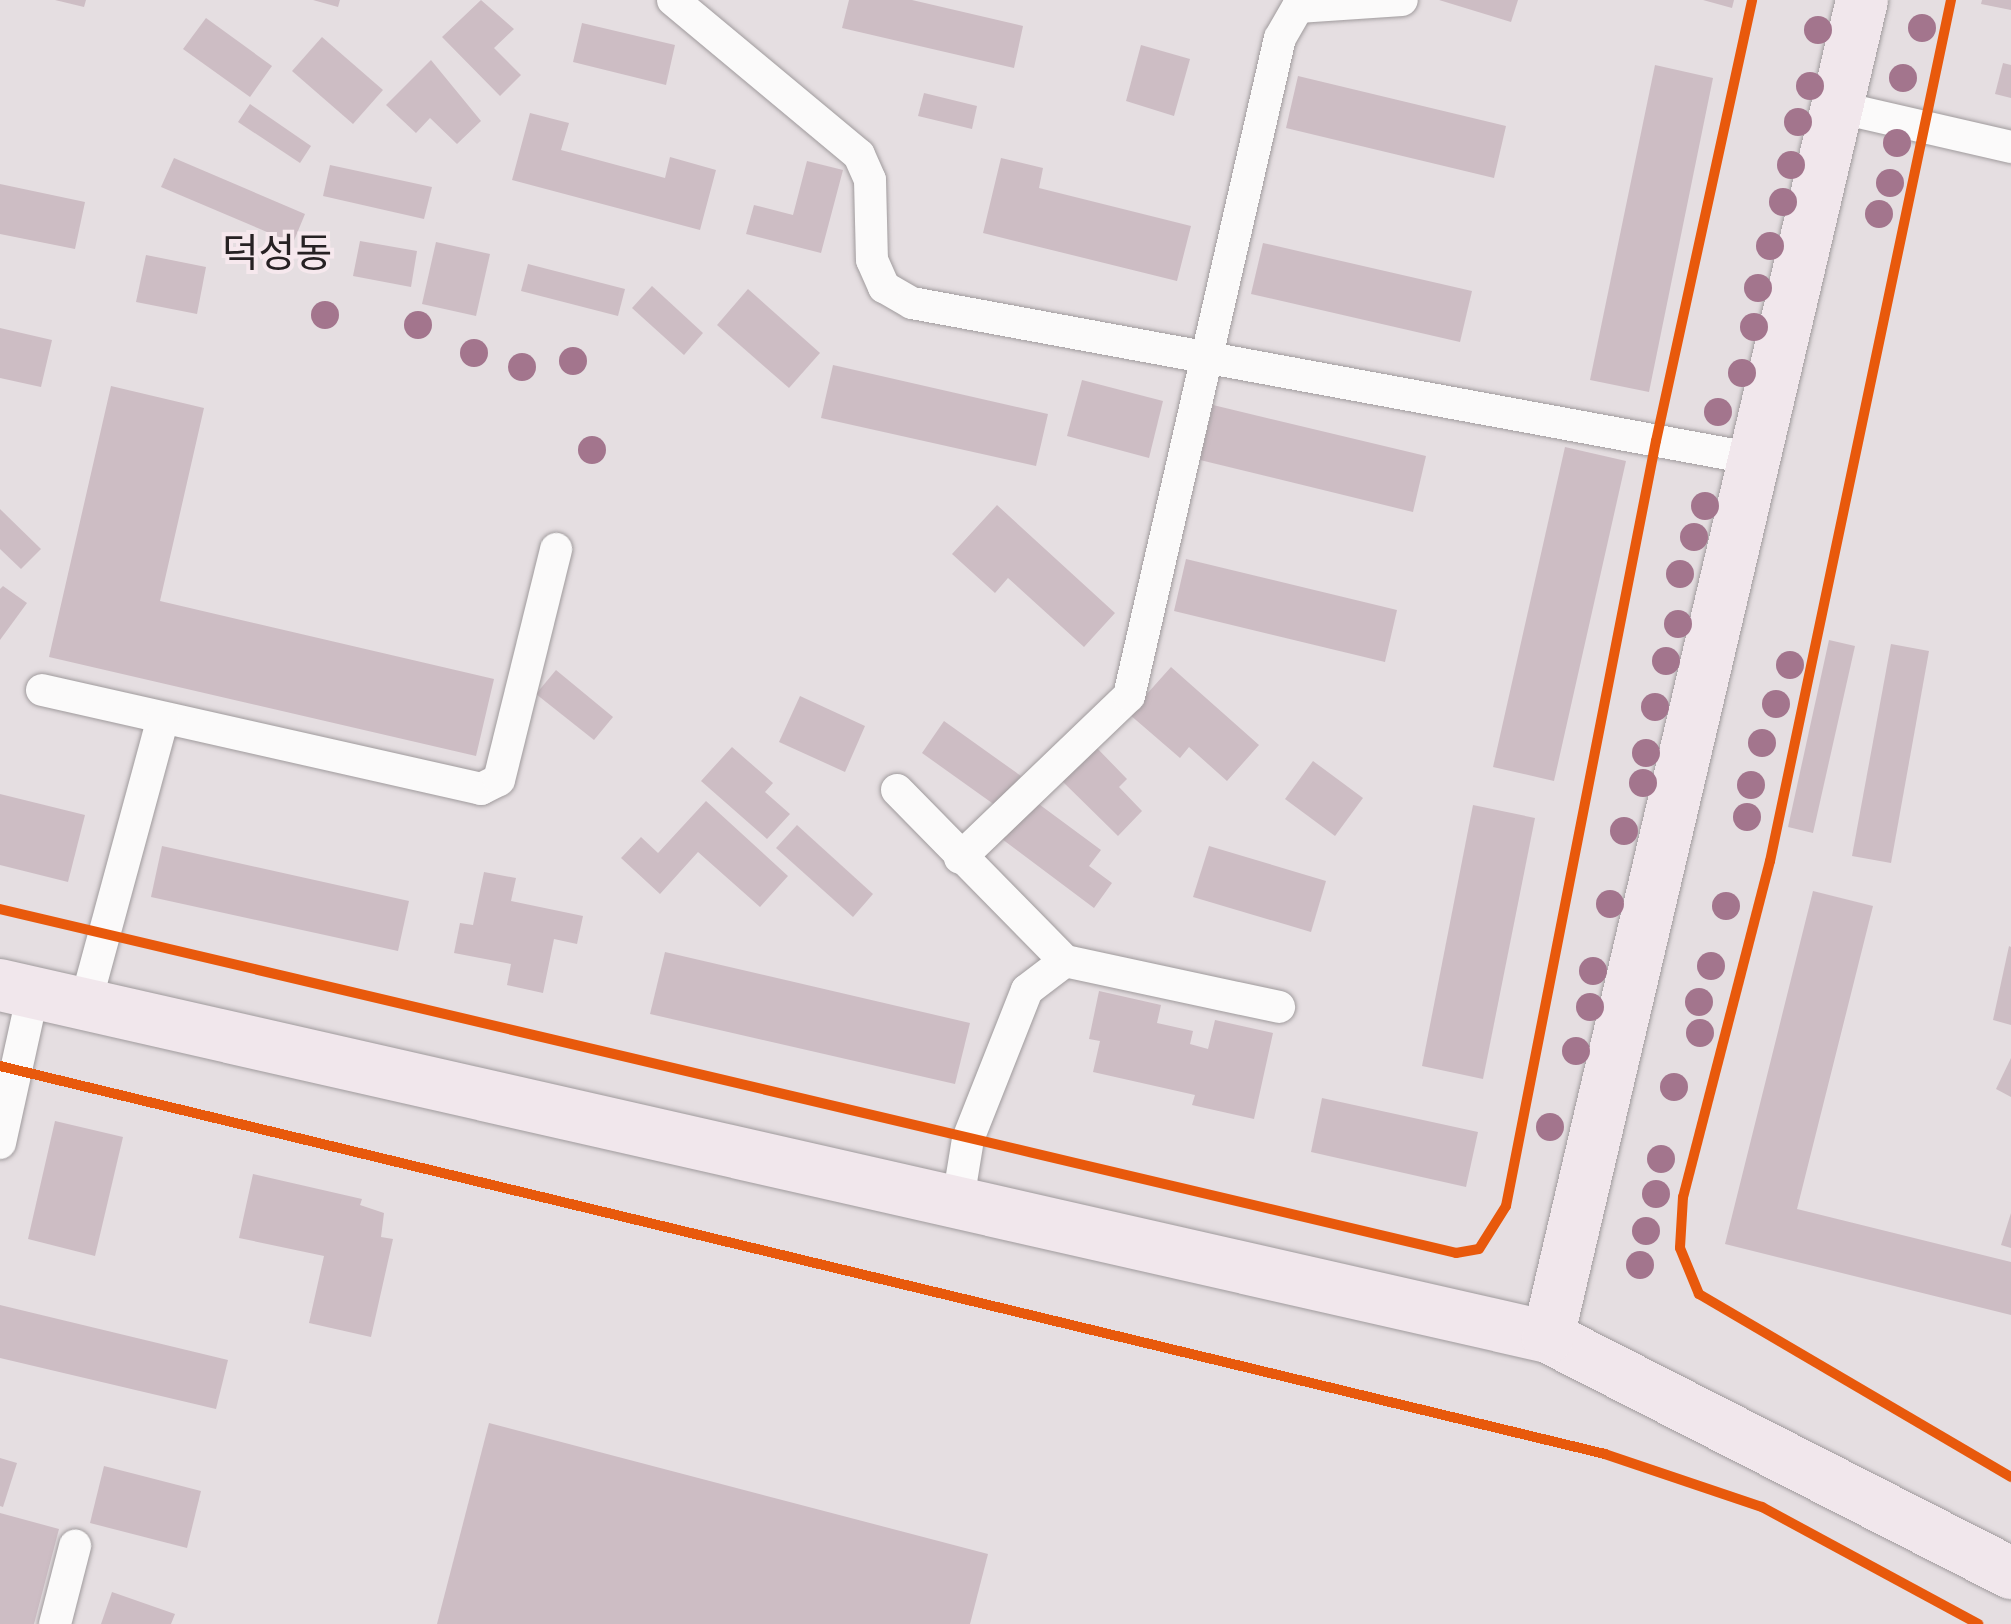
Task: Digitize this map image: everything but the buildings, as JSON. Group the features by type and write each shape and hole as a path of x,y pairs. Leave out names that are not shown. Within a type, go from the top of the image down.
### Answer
{"main road":[{"path":"1548,1337 1862,0"},
{"path":"17,989 1548,1337 2011,1573"}],"street":[{"path":"672,0 858,155 870,180 872,260 884,287 912,303 1754,460"},
{"path":"960,858 1129,696 1202,358 1280,38 1298,8 1402,0"},
{"path":"1837,107 2011,147"},
{"path":"42,690 481,789 498,780 556,549"},
{"path":"85,1005 163,718"},
{"path":"897,790 1065,961 1279,1008"},
{"path":"958,1200 968,1139 1027,990 1065,961"},
{"path":"0,1142 17,989"},
{"path":"56,1624 75,1546"}],"cycle path":[{"path":"0,909 1456,1253 1479,1249 1506,1206 1656,441 1752,0"},
{"path":"1951,0 1770,861 1683,1197 1680,1248 1699,1294 2011,1477"},
{"path":"0,1066 1605,1454 1762,1507 1978,1624"}],"district":[{"name":"덕성동","path":"277,253"}]}
